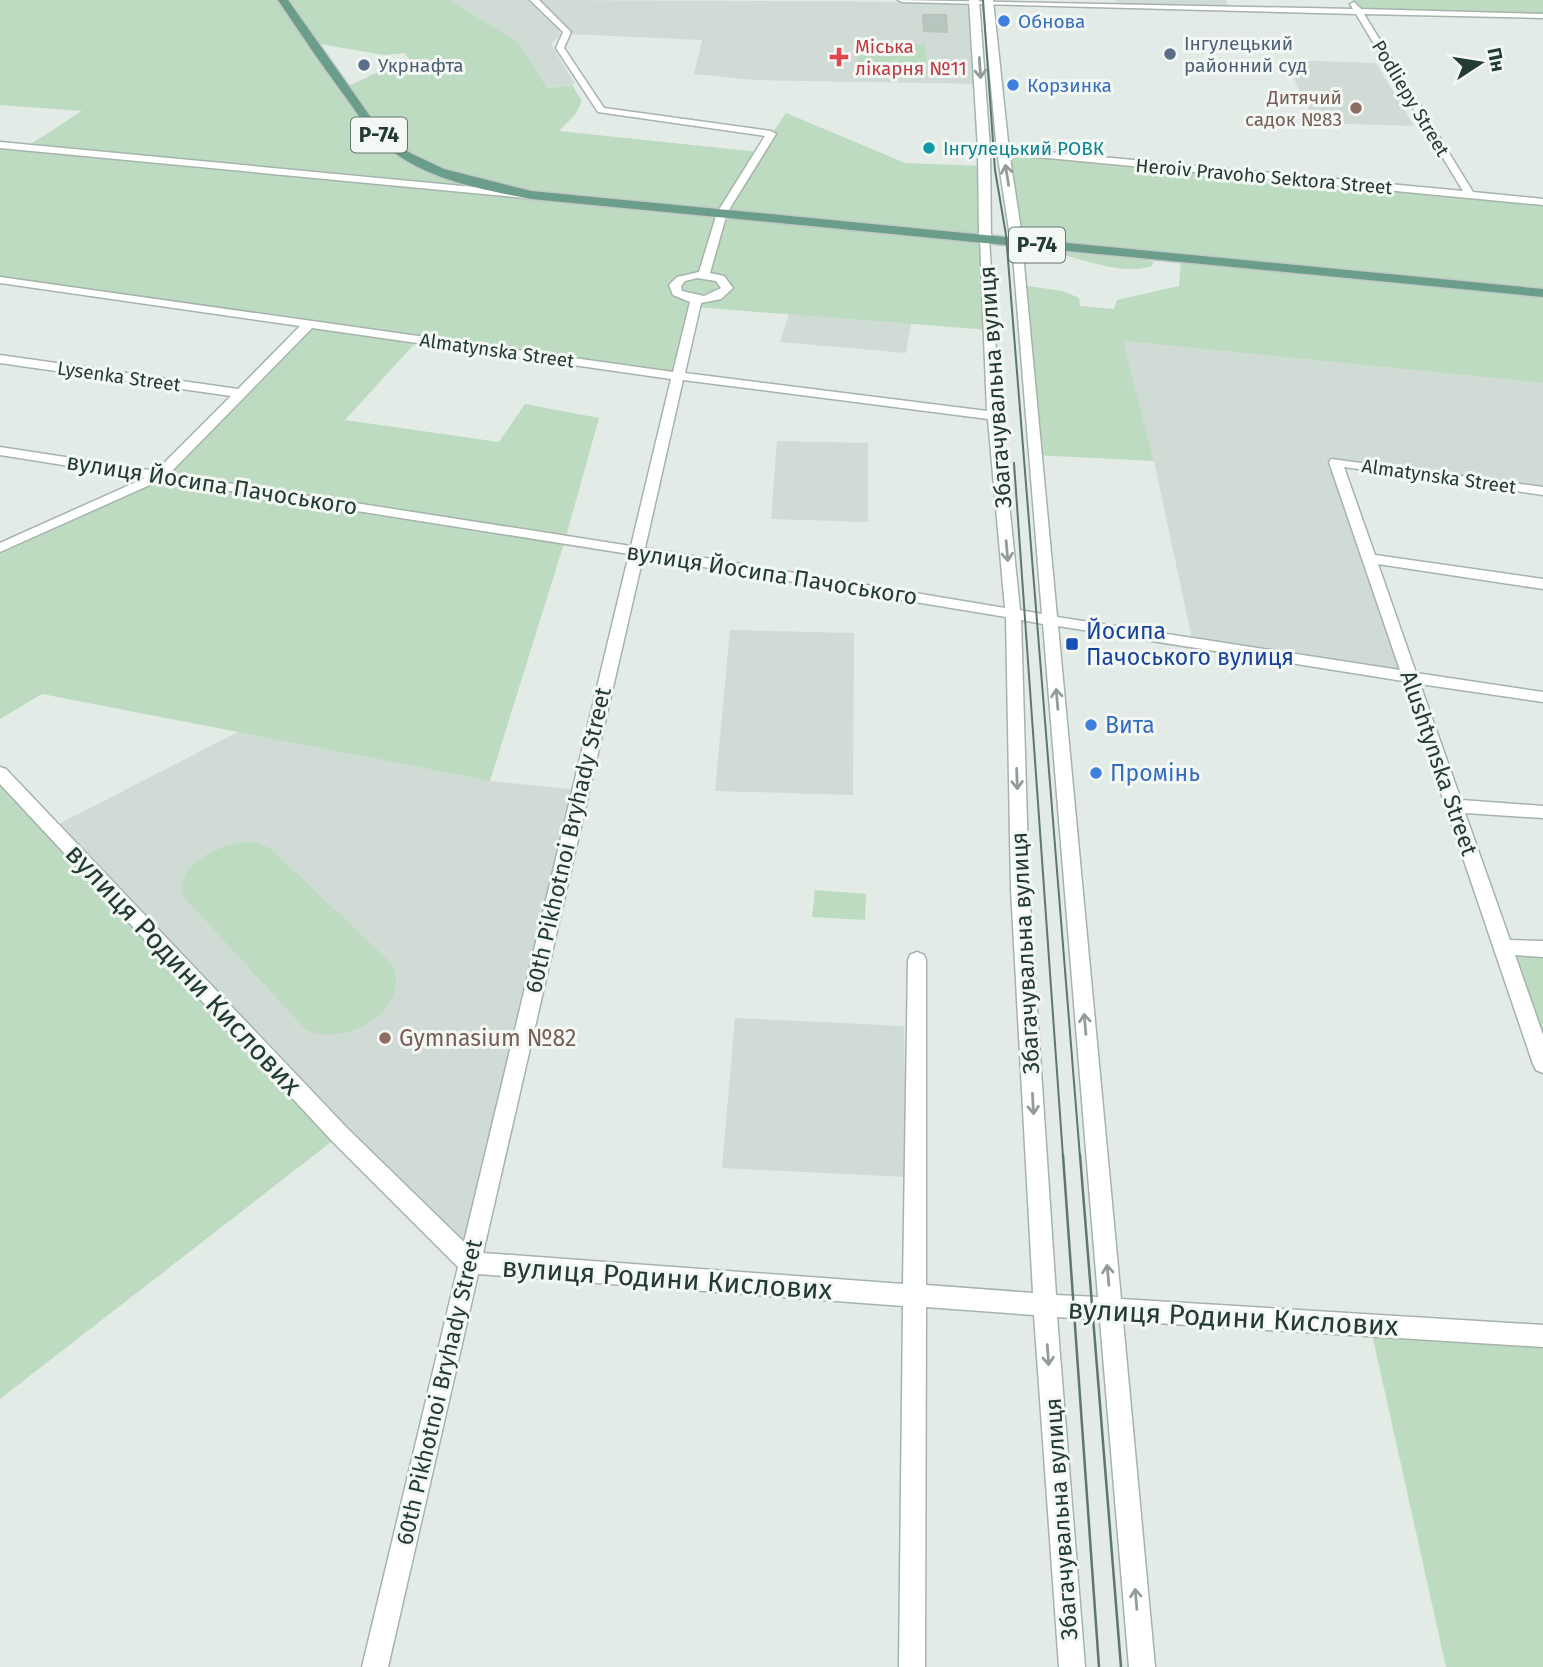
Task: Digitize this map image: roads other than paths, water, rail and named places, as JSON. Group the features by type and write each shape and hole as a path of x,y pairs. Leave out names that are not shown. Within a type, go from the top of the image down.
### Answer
{"main road":[{"name":"Р-74","path":"283,0 381,137 393,147 442,172 494,188 531,195 1543,293"},
{"path":"974,1 984,149 985,239"},
{"path":"989,1 1003,151 1017,243"}],"street":[{"path":"534,0 566,30 568,34 560,48 601,110 771,134 722,214 704,274"},
{"path":"902,0 1543,16"},
{"name":"Podliepy Street","path":"1352,0 1470,195"},
{"path":"0,145 531,195"},
{"path":"0,155 26,147"},
{"name":"Heroiv Pravoho Sektora Street","path":"984,149 1543,202"},
{"name":"Збагачувальна вулиця","path":"985,239 994,416 1013,613 1020,889 1045,1306 1072,1667"},
{"name":"Збагачувальна вулиця","path":"1017,243 1142,1667"},
{"path":"704,274 724,280 727,288 716,297 696,300 677,293 675,285 687,277 704,274"},
{"name":"Almatynska Street","path":"0,280 678,376 994,416"},
{"name":"60th Pikhotnoi Bryhady Street","path":"375,1667 696,300"},
{"path":"0,548 158,477 310,323"},
{"name":"Lysenka Street","path":"0,359 238,393"},
{"name":"вулиця Йосипа Пачоського","path":"0,451 1543,697"},
{"name":"Almatynska Street","path":"1336,462 1543,491"},
{"name":"Alushtynska Street","path":"1336,462 1543,1063"},
{"path":"1368,558 1543,583"},
{"name":"вулиця Родини Кислових","path":"0,773 340,1135 469,1263 1045,1306 1543,1335"},
{"path":"1455,806 1543,811"},
{"path":"1501,947 1543,949"},
{"path":"912,1667 917,960"}],"tram line":[{"path":"983,0 995,170 1006,235 1080,1157"},
{"path":"1014,463 1063,1157"},
{"path":"1063,1155 1099,1667"},
{"path":"1080,1155 1121,1667"}],"place":[{"name":"Обнова","path":"1004,21"},
{"name":"Інгулецький районний суд","path":"1170,54"},
{"name":"Міська лікарня №11","path":"839,57"},
{"name":"Укрнафта","path":"364,65"},
{"name":"Корзинка","path":"1013,85"},
{"name":"Дитячий садок №83","path":"1356,108"},
{"name":"Інгулецький РОВК","path":"929,148"},
{"name":"Йосипа Пачоського вулиця","path":"1072,644"},
{"name":"Вита","path":"1091,725"},
{"name":"Промінь","path":"1096,773"},
{"name":"Gymnasium №82","path":"385,1038"}]}
